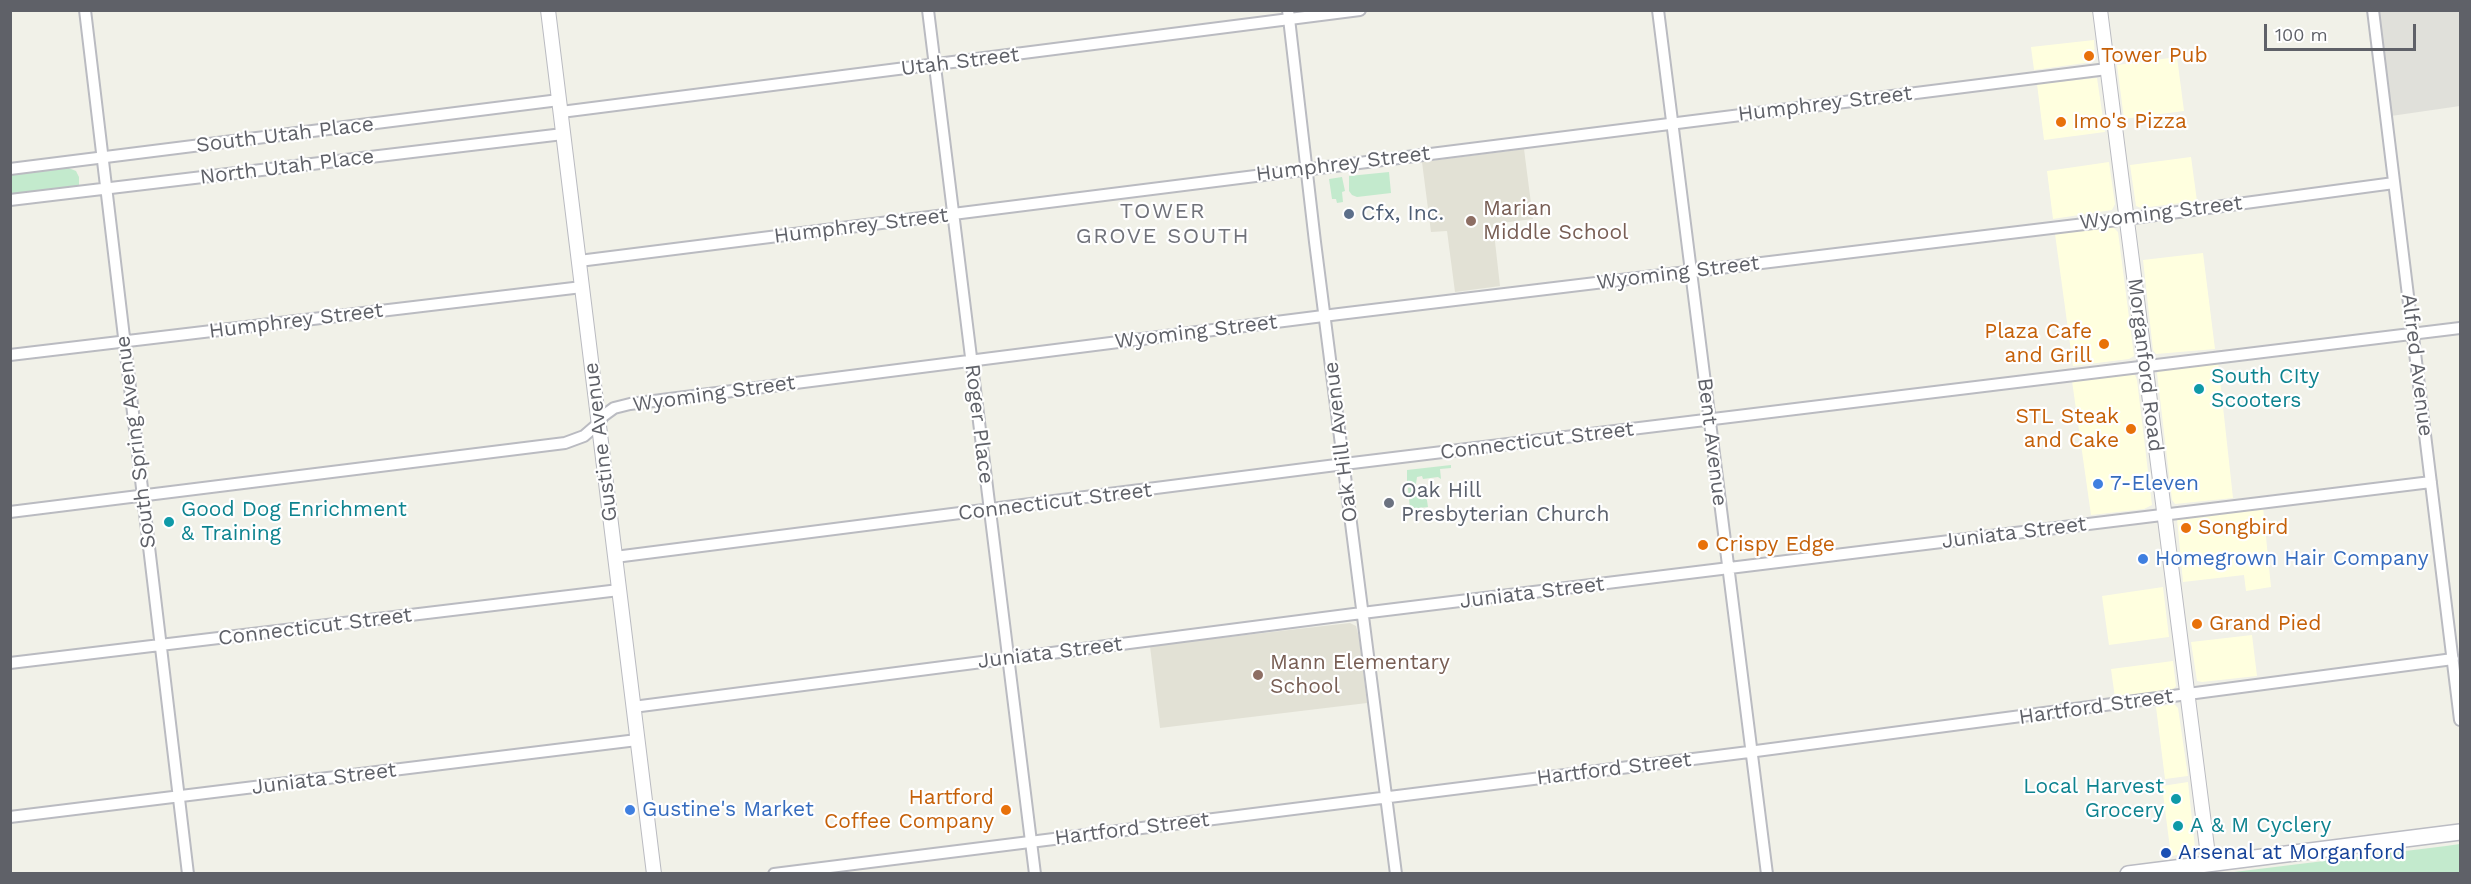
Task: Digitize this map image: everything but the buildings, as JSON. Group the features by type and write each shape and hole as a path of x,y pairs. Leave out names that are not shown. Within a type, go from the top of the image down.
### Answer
{"main road":[{"path":"2128,873 2460,832"}],"street":[{"name":"South Spring Avenue","path":"85,10 188,873"},
{"name":"Gustine Avenue","path":"548,10 654,873"},
{"name":"Roger Place","path":"928,10 1035,873"},
{"name":"Utah Street","path":"560,106 934,65 1289,15 1360,10"},
{"name":"Bent Avenue","path":"1658,10 1767,873"},
{"name":"Morganford Road","path":"2100,10 2208,863"},
{"name":"Alfred Avenue","path":"2373,10 2460,720"},
{"name":"Oak Hill Avenue","path":"1289,15 1306,168 1375,704 1384,797 1396,873"},
{"name":"Humphrey Street","path":"579,261 2107,69"},
{"name":"South Utah Place","path":"10,169 560,106"},
{"name":"North Utah Place","path":"10,200 563,134"},
{"name":"Wyoming Street","path":"10,512 565,443 584,436 610,411 630,404 1325,316 2126,219 2394,183"},
{"name":"Humphrey Street","path":"10,355 582,287"},
{"name":"Connecticut Street","path":"615,557 1344,464 2460,328"},
{"name":"Juniata Street","path":"633,707 1362,613 2431,482"},
{"name":"Connecticut Street","path":"10,663 619,590"},
{"name":"Hartford Street","path":"774,873 1751,752 2453,659"},
{"name":"Juniata Street","path":"10,817 637,740"}],"shaded area":[{"path":"2379,11 2460,11 2460,106 2391,116"},
{"path":"2094,40 2095,58 2092,62 2034,70 2031,47"},
{"path":"2177,57 2184,111 2124,119 2117,65"},
{"path":"2097,78 2105,132 2044,140 2037,84"},
{"name":"Marian Middle School","path":"1524,149 1533,219 1493,224 1500,286 1455,292 1447,231 1431,232 1422,162"},
{"path":"2191,157 2197,201 2141,208 2136,206 2130,165"},
{"path":"2109,162 2115,204 2112,210 2053,219 2047,171"},
{"path":"66,167 76,171 79,177 79,185 74,189 11,196 10,174"},
{"path":"1389,172 1391,193 1357,197 1349,191 1349,176"},
{"path":"1342,177 1345,191 1342,192 1343,202 1337,203 1336,199 1332,199 1329,179"},
{"path":"2113,227 2118,232 2134,356 2129,359 2073,366 2055,234"},
{"path":"2203,253 2215,349 2156,354 2153,350 2143,260"},
{"path":"2218,361 2233,498 2175,504 2172,500 2157,373 2160,369"},
{"path":"2135,375 2137,380 2152,505 2144,509 2091,515 2072,381"},
{"path":"1451,465 1451,468 1440,469 1441,479 1438,477 1423,479 1422,476 1417,477 1416,484 1407,482 1407,470"},
{"path":"1417,486 1426,494 1428,507 1410,509 1408,488"},
{"path":"2263,507 2271,587 2246,591 2244,575 2183,582 2177,519 2179,517"},
{"path":"2163,587 2169,637 2109,645 2102,596"},
{"name":"Mann Elementary School","path":"1350,623 1356,626 1359,637 1367,703 1160,728 1150,646"},
{"path":"2252,635 2257,676 2197,681 2191,642"},
{"path":"2173,661 2176,686 2172,691 2115,698 2111,669"},
{"path":"2174,704 2178,708 2188,776 2165,779 2156,707"},
{"path":"2188,782 2195,848 2191,853 2171,856 2162,786"},
{"path":"2460,844 2460,873 2226,873 2446,846"}],"place":[{"name":"Tower Pub","path":"2089,56"},
{"name":"Imo's Pizza","path":"2061,122"},
{"name":"Cfx, Inc.","path":"1349,214"},
{"name":"Marian Middle School","path":"1471,221"},
{"name":"Plaza Cafe and Grill","path":"2104,344"},
{"name":"South CIty Scooters","path":"2199,389"},
{"name":"STL Steak and Cake","path":"2131,429"},
{"name":"7-Eleven","path":"2098,484"},
{"name":"Oak Hill Presbyterian Church","path":"1389,503"},
{"name":"Good Dog Enrichment & Training","path":"169,522"},
{"name":"Songbird","path":"2186,528"},
{"name":"Crispy Edge","path":"1703,545"},
{"name":"Homegrown Hair Company","path":"2143,559"},
{"name":"Grand Pied","path":"2197,624"},
{"name":"Mann Elementary School","path":"1258,675"},
{"name":"Local Harvest Grocery","path":"2176,799"},
{"name":"Gustine's Market","path":"630,810"},
{"name":"Hartford Coffee Company","path":"1006,810"},
{"name":"A & M Cyclery","path":"2178,826"},
{"name":"Arsenal at Morganford","path":"2166,853"}],"district":[{"name":"TOWER GROVE SOUTH","path":"1163,224"}]}
